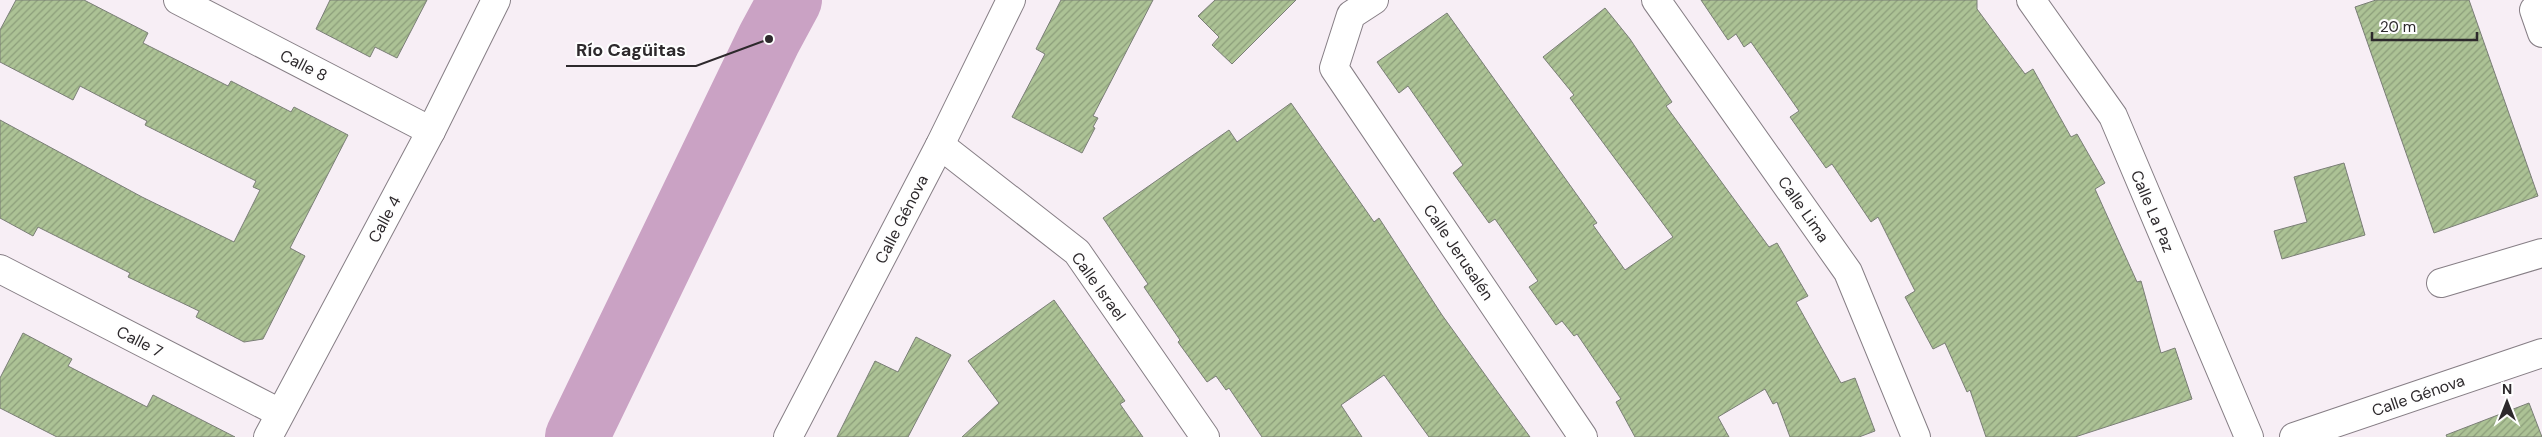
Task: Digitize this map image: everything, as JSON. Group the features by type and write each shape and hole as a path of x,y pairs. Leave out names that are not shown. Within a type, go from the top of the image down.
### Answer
{"street":[{"name":"Calle 8","path":"178,0 431,131"},
{"name":"Calle 4","path":"268,437 431,131 496,0"},
{"name":"Calle Génova","path":"788,437 940,145 1011,0"},
{"name":"Calle Jerusalén","path":"1374,0 1351,15 1334,68 1583,437"},
{"name":"Calle Lima","path":"1656,0 1848,272 1916,437"},
{"name":"Calle La Paz","path":"2031,0 2113,116 2249,437"},
{"name":"Calle Israel","path":"940,145 1077,252 1205,437"},
{"path":"2441,283 2542,253"},
{"name":"Calle 7","path":"0,269 280,413"},
{"name":"Calle Génova","path":"2294,437 2542,353"}],"building":[{"path":"16,0 84,0 148,33 143,43 228,86 231,81 291,112 294,107 348,135 290,248 305,256 263,339 244,342 196,317 199,311 128,277 130,273 38,227 33,236 0,218 0,120 142,197 234,242 260,190 253,187 256,181 145,125 147,121 80,86 73,100 0,62 0,30"},
{"path":"330,0 427,0 397,58 375,47 370,57 316,29"},
{"path":"1061,0 1153,0 1093,116 1098,118 1082,153 1012,117 1045,54 1036,49"},
{"path":"1215,0 1296,0 1232,64 1212,45 1219,37 1198,16"},
{"path":"1701,0 1977,0 1977,9 2025,74 2033,69 2071,137 2077,134 2105,183 2095,189 2137,282 2141,281 2161,353 2175,348 2192,399 2075,437 1986,437 1970,390 1967,392 1945,343 1933,349 1905,297 1915,291 1878,217 1871,222 1832,164 1826,168 1790,117 1799,111 1751,42 1744,47 1736,34 1728,40"},
{"path":"2376,0 2469,0 2538,196 2434,233 2355,7"},
{"path":"1605,8 1630,39 1672,102 1666,106 1769,247 1777,243 1808,296 1796,302 1841,383 1855,378 1875,431 1859,437 1790,437 1777,402 1773,404 1765,389 1718,417 1729,437 1635,437 1616,402 1621,399 1577,334 1574,336 1562,321 1556,325 1529,287 1538,281 1495,219 1489,223 1453,173 1463,165 1408,86 1399,93 1377,62 1447,13 1597,223 1593,225 1625,270 1673,237 1570,98 1574,95 1543,57"},
{"path":"1291,103 1374,222 1379,218 1442,315 1530,437 1429,437 1384,375 1341,405 1362,437 1262,437 1229,388 1226,390 1216,376 1207,382 1178,342 1180,340 1144,287 1148,284 1103,218 1229,130 1237,142"},
{"path":"2344,163 2365,235 2282,259 2274,231 2307,222 2294,177"},
{"path":"1054,300 1125,401 1120,404 1143,437 962,437 999,403 968,361"},
{"path":"23,333 72,359 68,366 147,407 153,395 235,437 57,437 0,408 0,378"},
{"path":"916,337 951,355 908,437 837,437 875,361 898,372"},
{"path":"2529,403 2542,437 2447,437 2446,435"}],"waterway":[{"path":"577,437 769,39 790,0"}],"place":[{"name":"Río Cagüitas","path":"769,39"}]}
